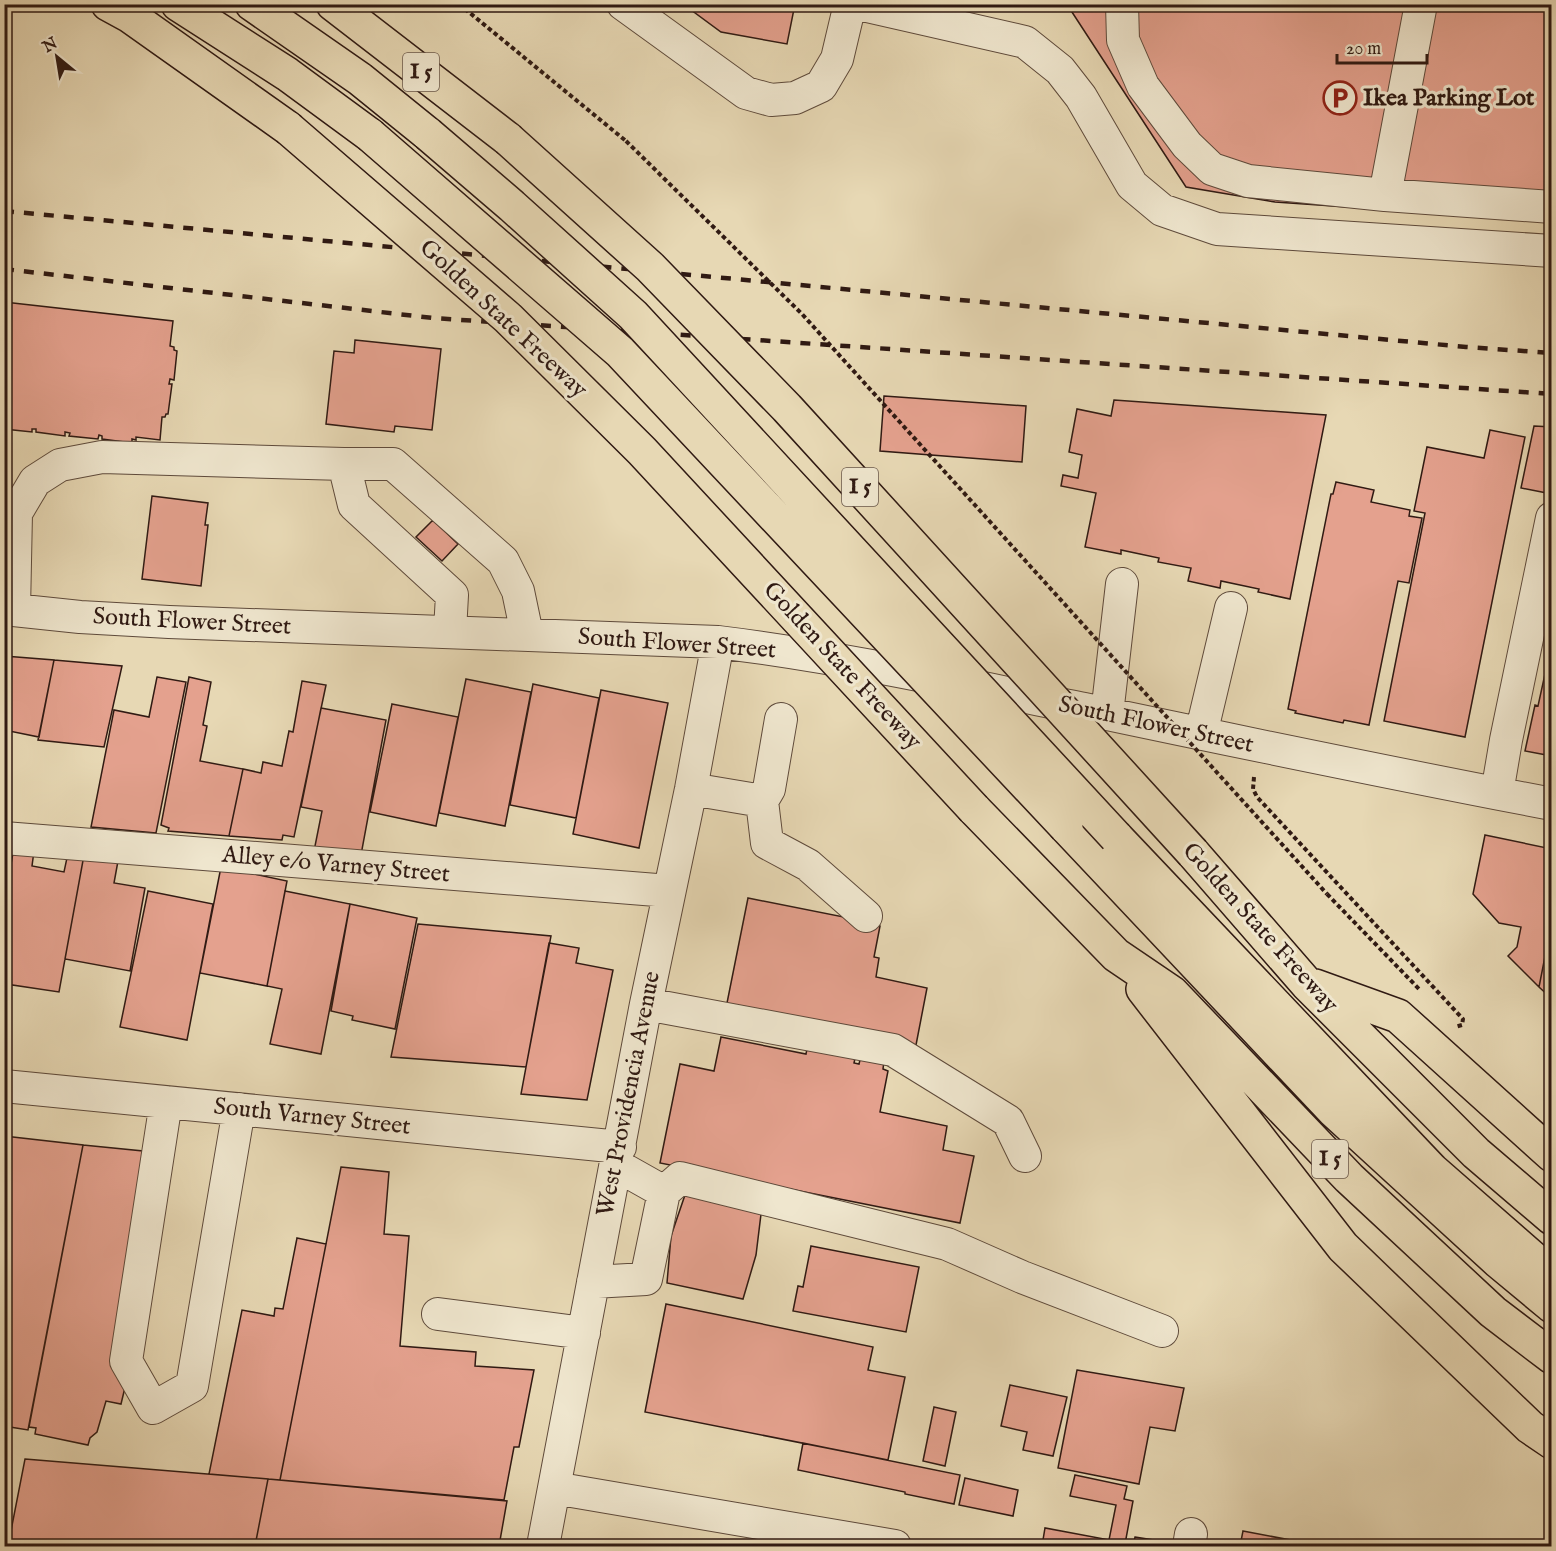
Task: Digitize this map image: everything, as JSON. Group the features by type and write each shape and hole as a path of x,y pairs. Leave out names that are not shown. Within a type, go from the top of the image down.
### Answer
{"highway":[{"name":"Golden State Freeway","path":"108,4 130,16 288,128 508,318 633,443 974,809 1116,955 1172,993 1349,1178 1493,1312 1551,1357"},
{"path":"178,4 287,74 370,135 620,352 1333,1110 1499,1262 1551,1306"},
{"path":"252,4 360,79 428,134 633,315 1116,837 1432,1170 1551,1275"},
{"name":"Golden State Freeway","path":"333,4 508,140 650,267 787,408 1193,853 1307,984 1476,1153 1551,1218"},
{"path":"1116,955 1343,1247 1530,1426 1551,1442"},
{"path":"1307,984 1398,1016 1551,1155"}],"street":[{"path":"623,4 746,93 771,100 795,98 821,86 837,59 850,4"},
{"path":"858,4 1025,42 1060,70 1081,97 1132,185 1162,210 1217,229 1551,207"},
{"path":"1122,4 1123,40 1143,86 1187,146 1212,169 1248,181 1400,216 1497,233 1551,251"},
{"path":"1400,216 1421,4"},
{"path":"9,610 16,513 35,481 60,465 102,457 393,464 503,561 518,591 527,634"},
{"path":"344,464 354,505 452,595 450,632"},
{"path":"1497,793 1551,518"},
{"path":"1107,714 1122,584"},
{"path":"1201,734 1231,608"},
{"name":"South Flower Street","path":"9,610 169,622 718,642 766,648 937,679 1256,746 1551,804"},
{"name":"West Providencia Avenue","path":"543,1546 646,1004 691,789 718,642"},
{"path":"781,719 769,789 762,801 767,843 808,865 866,916"},
{"path":"691,789 762,801"},
{"name":"Alley e/o Varney Street","path":"4,838 669,891"},
{"path":"646,1004 893,1050 1008,1121 1025,1156"},
{"name":"South Varney Street","path":"4,1086 239,1109 618,1156"},
{"path":"166,1102 126,1361 153,1408 192,1386 239,1109"},
{"path":"618,1156 664,1192"},
{"path":"593,1282 646,1279 664,1192 681,1178 947,1244 1022,1277 1162,1331"},
{"path":"438,1314 584,1334"},
{"path":"554,1488 895,1546"}],"path":[{"path":"459,4 626,141 802,314 1327,894 1423,994"},
{"path":"1256,746 1253,789 1257,797 1463,1019 1462,1025 1455,1027 1447,1019"}],"building":[{"path":"683,4 795,4 787,44 721,32"},
{"name":"Ikea Parking Lot","path":"1046,4 1552,4 1552,221 1275,202 1186,187 1070,9"},
{"path":"4,302 173,321 170,346 177,351 174,380 170,379 169,384 172,384 168,414 162,417 160,440 136,437 136,440 132,439 132,443 102,439 99,435 98,439 69,436 70,433 65,432 65,436 36,432 36,429 32,429 32,432 4,429"},
{"path":"355,340 441,349 432,430 395,426 394,432 326,424 334,351 354,353"},
{"path":"884,396 1026,406 1022,462 880,451"},
{"path":"1114,400 1326,415 1290,599 1258,592 1259,589 1221,581 1220,588 1188,581 1191,568 1158,562 1159,558 1121,550 1121,554 1085,547 1096,493 1061,486 1063,475 1078,478 1082,455 1069,452 1077,409 1111,416"},
{"path":"1534,426 1552,427 1552,494 1521,488"},
{"path":"1490,430 1525,437 1465,737 1384,721 1425,513 1414,511 1427,447 1484,458"},
{"path":"1336,482 1374,490 1371,502 1410,510 1409,516 1422,518 1409,583 1398,581 1369,725 1344,720 1343,723 1295,713 1296,711 1288,709 1331,494 1333,494"},
{"path":"152,496 208,503 205,525 208,525 201,586 142,579"},
{"path":"433,520 458,544 442,561 416,537"},
{"path":"1552,642 1552,756 1525,751"},
{"path":"4,656 54,660 39,737 4,730"},
{"path":"54,660 122,666 104,747 38,740"},
{"path":"157,677 186,682 156,833 91,827 114,710 149,717"},
{"path":"189,677 211,682 203,725 207,726 200,761 243,769 229,836 168,831 169,828 161,825"},
{"path":"466,679 531,692 505,826 439,813"},
{"path":"302,681 326,685 294,837 283,835 282,840 229,836 243,769 261,773 263,762 282,766 289,731 293,732"},
{"path":"533,684 599,698 576,818 510,805"},
{"path":"601,690 668,703 639,848 573,834"},
{"path":"392,704 458,717 436,826 370,812"},
{"path":"321,708 386,720 361,855 314,851 322,811 301,807"},
{"path":"1485,835 1552,849 1552,921 1539,987 1508,956 1517,947 1521,927 1499,923 1473,894"},
{"path":"4,847 14,847 4,904"},
{"path":"14,847 34,851 32,866 64,872 68,853 84,855 59,992 6,984 10,957 4,956 4,904"},
{"path":"84,855 118,861 114,883 145,888 130,971 65,959"},
{"path":"221,867 287,881 267,986 200,973"},
{"path":"148,891 213,904 187,1040 120,1027"},
{"path":"285,891 350,904 321,1054 270,1044 282,989 267,986"},
{"path":"748,898 880,926 874,957 879,958 876,977 927,988 916,1045 726,1008"},
{"path":"350,904 417,918 395,1029 352,1020 353,1016 331,1011"},
{"path":"1552,921 1552,999 1539,987"},
{"path":"418,924 551,936 526,1067 391,1057"},
{"path":"549,943 579,948 576,963 613,970 587,1100 521,1094"},
{"path":"721,1037 806,1054 808,1044 856,1054 854,1063 859,1064 861,1056 884,1061 883,1069 888,1071 880,1112 947,1126 943,1150 974,1156 960,1223 660,1163 680,1064 714,1071"},
{"path":"4,1136 83,1145 28,1430 4,1426"},
{"path":"83,1145 153,1152 127,1379 121,1404 106,1401 97,1432 90,1438 88,1445 35,1434 36,1428 29,1427"},
{"path":"341,1167 389,1172 384,1234 409,1236 400,1346 476,1352 475,1366 534,1370 519,1447 514,1447 504,1500 280,1480"},
{"path":"685,1195 761,1214 756,1255 743,1299 667,1283 671,1236"},
{"path":"297,1238 326,1244 280,1480 209,1474 242,1310 274,1316 275,1308 283,1309"},
{"path":"811,1246 919,1267 906,1332 793,1311 798,1286 803,1287"},
{"path":"666,1304 873,1347 868,1370 905,1377 888,1460 645,1412"},
{"path":"1077,1370 1184,1388 1175,1431 1150,1427 1139,1484 1058,1468"},
{"path":"1010,1385 1067,1397 1053,1456 1023,1450 1027,1432 1001,1426"},
{"path":"934,1407 956,1412 945,1466 923,1461"},
{"path":"803,1443 960,1475 954,1504 798,1470"},
{"path":"25,1459 268,1479 255,1546 8,1546"},
{"path":"1075,1475 1127,1486 1124,1499 1133,1501 1126,1546 1042,1546 1045,1528 1109,1540 1116,1505 1070,1496"},
{"path":"965,1478 1018,1490 1013,1516 959,1505"},
{"path":"268,1479 507,1501 499,1546 255,1546"},
{"path":"1243,1531 1322,1546 1240,1546"},
{"path":"1135,1537 1167,1542 1166,1546 1133,1546"}],"railway":[{"path":"4,211 1466,347 1552,353"},
{"path":"4,269 433,318 1552,394"}],"place":[{"name":"Ikea Parking Lot","path":"1340,98"}]}
